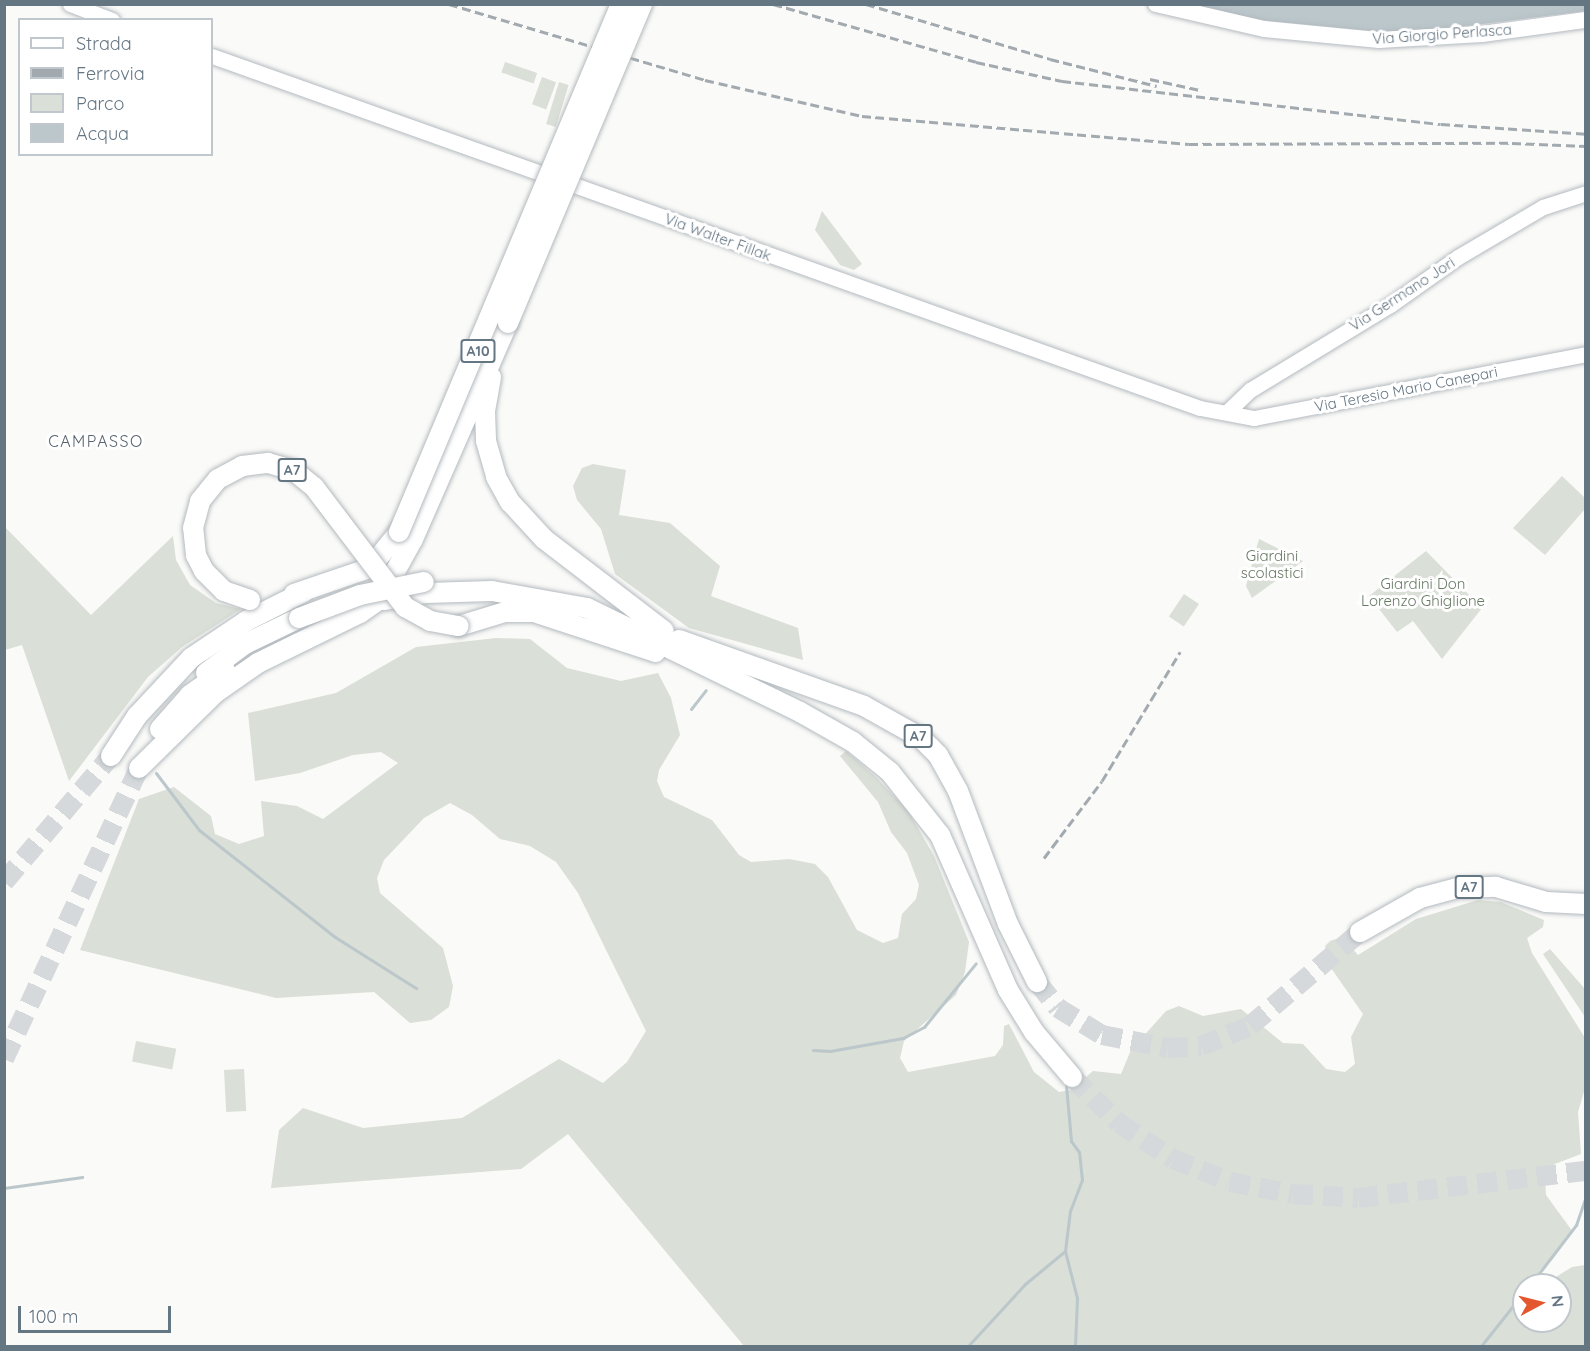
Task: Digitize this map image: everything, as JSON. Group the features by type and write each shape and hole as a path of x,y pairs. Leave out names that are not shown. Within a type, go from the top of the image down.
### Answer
{"highway":[{"name":"A10","path":"139,768 215,693 258,663 360,613 380,599 621,4"},
{"name":"A10","path":"304,592 370,568 406,535 508,323 642,4"},
{"name":"A10","path":"508,323 487,396 488,453 496,477 517,512 574,563 664,631"},
{"name":"A7","path":"304,592 270,600 250,600 224,591 204,571 194,546 192,528 200,501 218,479 242,466 268,463 293,470 315,487 405,607 430,621 459,626 505,612 542,613 732,680"},
{"name":"A7","path":"304,592 246,621 191,658 136,716 111,756 184,689 245,644 299,618 395,586 462,579 567,592 621,610 754,669 864,706 921,738 938,755 958,791 1008,924 1037,982"},
{"name":"A7","path":"139,768 161,726 190,695 220,674 293,633 385,600 471,591 562,601 617,620 853,742 890,772 916,801 940,835 1008,990 1034,1032 1072,1077"},
{"name":"A7","path":"1360,932 1420,898 1458,888 1496,888 1546,902 1586,904"}],"main road":[{"path":"70,4 107,18"},
{"name":"Via Giorgio Perlasca","path":"1156,4 1264,29 1379,40 1482,34 1586,20"},
{"name":"Via Walter Fillak","path":"213,56 932,315 1200,408 1227,412"},
{"name":"Via Germano Jori","path":"1227,412 1250,390 1543,207 1586,194"},
{"name":"Via Teresio Mario Canepari","path":"1227,412 1262,417 1586,354"},
{"path":"1250,390 1250,403 1262,417"}],"green space":[{"path":"505,62 537,73 534,83 501,72"},
{"path":"542,77 556,82 546,109 532,104"},
{"path":"559,82 569,85 556,127 546,124"},
{"path":"822,211 862,264 854,270 840,265 815,230"},
{"path":"593,464 626,470 619,515 670,523 720,566 711,596 798,628 803,660 689,628 615,574 601,529 577,500 573,486 582,468"},
{"path":"1562,476 1585,498 1585,509 1545,555 1513,528"},
{"path":"5,527 91,615 173,536 176,560 190,585 216,603 241,609 182,647 148,677 69,781 22,645 5,650"},
{"name":"Giardini scolastici","path":"1259,539 1303,561 1252,598 1246,586"},
{"name":"Giardini Don Lorenzo Ghiglione","path":"1426,551 1482,608 1442,659 1413,621 1397,632 1369,596"},
{"path":"1184,594 1199,604 1184,626 1169,616"},
{"path":"496,638 530,639 567,668 621,681 658,673 671,698 680,735 659,770 657,781 664,797 712,820 739,855 751,862 789,859 815,864 828,877 857,930 883,943 898,938 902,914 916,899 919,885 907,853 891,832 878,802 840,756 846,751 877,778 908,811 934,856 969,942 965,972 956,995 904,1041 900,1058 908,1072 995,1056 1003,1045 1004,1026 1009,1024 1034,1072 1059,1092 1071,1090 1093,1071 1121,1074 1131,1050 1166,1011 1179,1006 1203,1016 1241,1009 1283,1043 1303,1044 1326,1069 1345,1072 1355,1064 1351,1037 1363,1014 1331,968 1325,946 1330,941 1342,937 1358,955 1416,919 1478,900 1501,902 1544,920 1543,927 1527,938 1532,953 1585,1038 1586,1085 1578,1112 1581,1154 1547,1167 1546,1195 1573,1232 1540,1273 1512,1273 1512,1333 1572,1333 1572,1273 1562,1273 1572,1267 1585,1265 1585,1346 744,1346 568,1134 521,1169 271,1188 279,1130 303,1108 363,1128 462,1118 559,1059 603,1083 627,1062 646,1031 578,893 556,862 530,846 500,839 472,815 450,803 424,818 384,860 377,878 380,893 443,948 453,986 449,1007 431,1020 410,1023 374,992 276,998 80,950 139,799 174,787 211,816 215,834 239,844 264,836 261,801 297,806 323,819 398,763 381,752 353,755 300,773 255,781 248,713 336,693 416,647"},
{"path":"1550,949 1585,989 1585,1017 1543,954"},
{"path":"136,1041 176,1049 172,1069 132,1062"},
{"path":"244,1069 246,1111 226,1112 224,1070"}],"water":[{"path":"1585,4 1586,11 1444,29 1384,32 1258,20 1185,5"}],"waterway":[{"path":"691,709 706,690"},
{"path":"156,773 199,830 335,937 416,988"},
{"path":"813,1050 830,1051 903,1038 924,1027 976,963"},
{"path":"968,1346 1025,1284 1065,1251 1070,1211 1082,1180 1079,1152 1071,1141 1066,1085"},
{"path":"4,1188 82,1177"},
{"path":"1539,1273 1576,1225 1586,1196"},
{"path":"1065,1251 1077,1298 1075,1346"},
{"path":"1481,1346 1512,1307"}],"tunnel":[{"path":"4,882 111,756"},
{"path":"4,1059 139,768"},
{"path":"1037,982 1058,1008 1102,1035 1168,1048 1201,1046 1250,1026 1360,932"},
{"path":"1072,1077 1119,1123 1173,1159 1230,1182 1293,1194 1358,1198 1586,1171"}],"railway":[{"path":"449,4 705,80 862,116 1189,144 1512,143 1586,146"},
{"path":"773,4 976,62 1062,81 1441,124 1586,134"},
{"path":"866,4 1050,59 1157,86"},
{"path":"1150,79 1200,90"},
{"path":"1044,858 1102,781 1180,652"}],"district":[{"name":"CAMPASSO","path":"96,441"}]}
